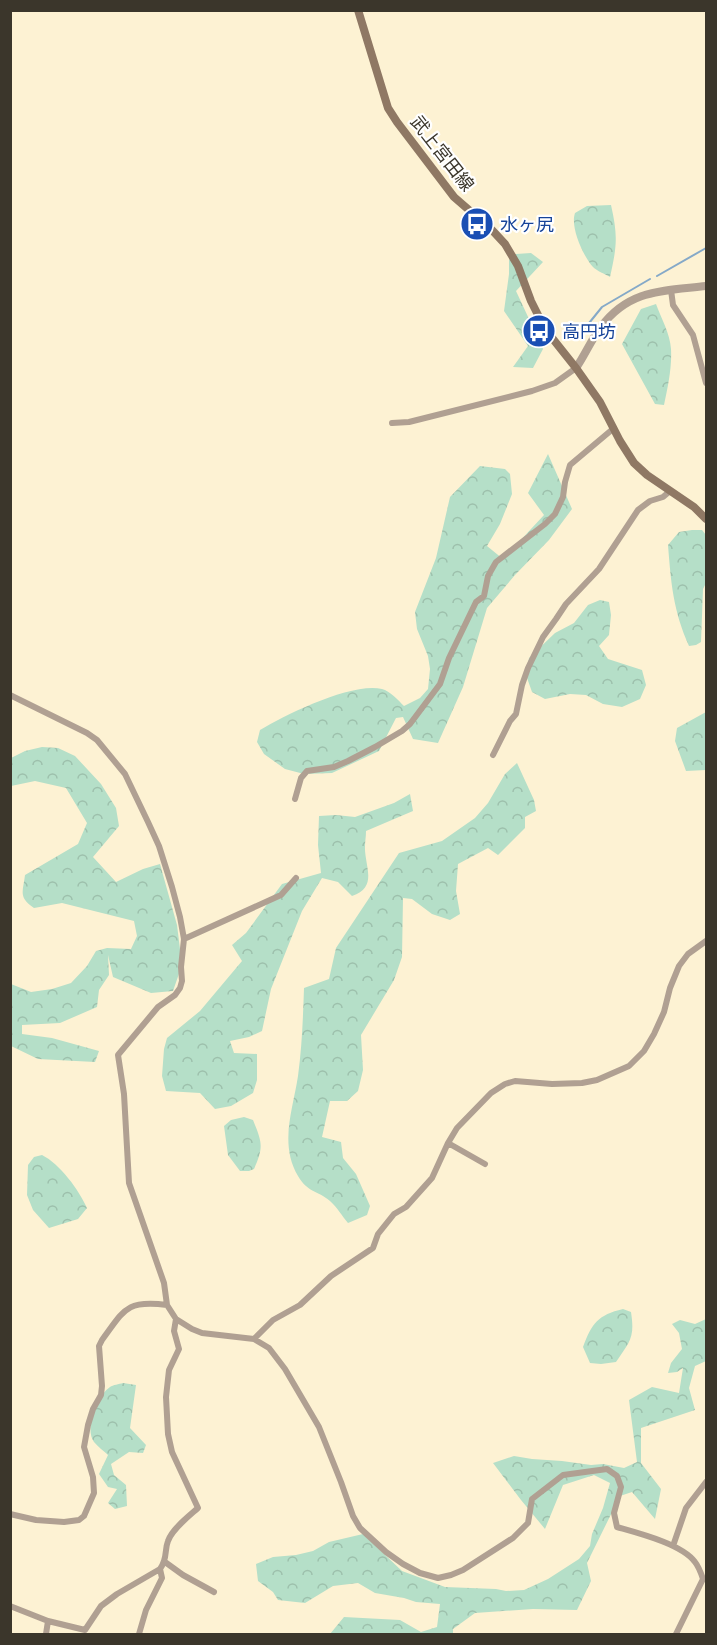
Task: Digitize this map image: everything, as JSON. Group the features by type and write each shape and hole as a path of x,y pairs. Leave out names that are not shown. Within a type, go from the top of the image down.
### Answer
{"main road":[{"name":"武上宮田線","path":"358,10 388,108 397,122 454,197 505,244 518,266 540,322 600,402 634,463 647,475 694,507 706,519"}],"street":[{"path":"392,423 409,422 555,383 576,368 600,328 619,308 636,297 648,293 706,286"},
{"path":"671,290 673,305 693,335 706,383"},
{"path":"295,799 301,778 307,771 334,767 348,761 402,731 411,723 440,684 449,658 476,602 484,596 488,576 496,562 552,518 560,506 570,465 614,428"},
{"path":"493,755 510,721 516,714 522,685 543,637 566,604 599,569 630,519 650,501 663,497 670,491"},
{"path":"10,695 98,740 125,774 159,846 178,907 184,939 180,988 175,995 158,1007 118,1055 126,1115 129,1183 164,1283 167,1305 176,1319 202,1333 254,1339 269,1348 285,1369 319,1427 353,1516 360,1528 386,1552 420,1573 438,1578 463,1570 513,1538 528,1523 532,1499 563,1475 607,1469 617,1476 621,1487 614,1513 617,1527 673,1546 694,1559 699,1568 703,1579 676,1635"},
{"path":"184,939 281,895 296,878"},
{"path":"254,1339 273,1320 300,1305 331,1276 373,1248 378,1234 394,1214 406,1207 432,1178 448,1143 466,1118 491,1093 515,1081 552,1084 582,1083 597,1080 629,1066 644,1051 654,1034 679,966 688,954 706,941"},
{"path":"448,1143 485,1164"},
{"path":"10,1514 36,1520 64,1522 79,1520 84,1516 94,1493 93,1477 84,1447 93,1409 101,1395 99,1346 127,1308 152,1303 167,1305"},
{"path":"10,1606 48,1621 85,1630 101,1605 160,1569 165,1562 168,1540 198,1508 172,1452 168,1434 166,1397 170,1370 179,1349 174,1331 176,1319"},
{"path":"673,1546 686,1508 706,1482"},
{"path":"165,1562 214,1592"},
{"path":"139,1635 146,1610 162,1578 160,1569"},
{"path":"46,1635 48,1621"}],"green space":[{"path":"611,205 616,241 610,277 595,268 585,256 578,241 574,219 575,213 587,206"},
{"path":"531,253 543,262 516,291 543,349 533,368 513,367 528,346 504,311 509,260 516,254"},
{"path":"656,304 667,331 671,349 664,405 655,404 622,344 641,309"},
{"path":"548,454 572,509 549,540 487,608 463,687 438,743 413,739 403,717 396,718 379,751 332,773 304,774 285,769 264,754 257,742 260,730 320,701 354,690 369,688 385,690 404,706 420,698 428,689 430,669 428,656 417,629 415,612 436,558 450,497 480,466 505,469 510,474 512,494 500,524 487,546 503,559 544,515 528,493"},
{"path":"702,530 706,535 706,583 703,589 701,642 689,646 676,608 668,545 679,532"},
{"path":"600,600 609,602 611,615 609,635 599,646 608,659 642,670 646,685 640,699 622,707 603,704 586,695 570,694 545,699 532,692 526,675 529,658 555,633 574,623 588,605"},
{"path":"706,712 706,770 686,771 675,741 677,728"},
{"path":"42,747 58,748 75,756 101,784 116,808 119,826 93,857 116,882 143,869 160,864 177,925 182,965 173,991 151,993 113,977 108,955 109,975 99,990 97,1007 60,1023 22,1025 22,1034 52,1038 99,1051 95,1062 38,1059 11,1046 11,984 31,992 71,983 87,966 96,951 107,948 131,949 137,936 134,921 62,903 34,908 26,901 23,890 25,875 78,844 87,823 66,788 35,781 11,786 11,758 25,751"},
{"path":"517,763 534,800 536,811 525,817 525,828 498,855 488,848 458,864 456,891 460,914 450,920 432,914 412,899 403,898 402,957 394,980 361,1035 363,1070 358,1091 347,1101 330,1101 322,1137 341,1142 343,1158 356,1174 370,1206 367,1215 348,1223 330,1201 302,1182 292,1164 289,1152 289,1126 298,1076 304,988 329,979 336,948 399,853 442,841 475,818 488,803 505,774"},
{"path":"410,794 413,811 366,831 365,853 368,881 360,892 352,896 338,882 322,878 302,911 271,989 262,1031 249,1037 230,1041 234,1053 257,1054 257,1080 253,1093 231,1106 215,1109 200,1093 166,1091 162,1076 167,1038 200,1011 242,961 232,945 246,933 282,884 321,873 318,845 319,816 355,817 394,803"},
{"path":"244,1117 253,1120 261,1144 254,1169 249,1171 240,1171 228,1155 224,1126 231,1120"},
{"path":"42,1155 62,1171 84,1201 87,1208 78,1219 49,1228 33,1210 27,1195 28,1165 34,1157"},
{"path":"623,1309 631,1312 632,1321 632,1334 625,1349 616,1362 590,1363 583,1347 593,1326 607,1314"},
{"path":"706,1319 706,1361 695,1366 689,1388 695,1410 641,1428 641,1463 661,1489 655,1519 632,1492 620,1496 587,1563 591,1581 577,1610 533,1609 475,1613 453,1629 453,1634 330,1634 344,1617 400,1620 421,1632 437,1627 440,1604 416,1602 375,1593 358,1583 333,1586 305,1603 278,1600 273,1592 258,1581 256,1564 273,1557 313,1551 329,1542 363,1534 402,1571 445,1587 524,1590 548,1579 579,1559 590,1546 610,1483 594,1475 563,1485 545,1529 493,1463 514,1456 624,1468 637,1462 629,1400 652,1387 679,1393 683,1368 677,1372 668,1373 671,1363 682,1349 679,1333 672,1324 680,1320 695,1324"},
{"path":"123,1383 136,1385 130,1428 146,1445 143,1453 129,1452 111,1464 114,1475 126,1485 127,1506 115,1509 108,1503 117,1489 108,1487 99,1474 108,1455 94,1442 90,1429 93,1413 105,1391 114,1385"}],"waterway":[{"path":"657,276 706,248"},
{"path":"577,338 602,307 650,279"}],"place":[{"name":"水ヶ尻","path":"477,224"},
{"name":"高円坊","path":"539,331"}]}
